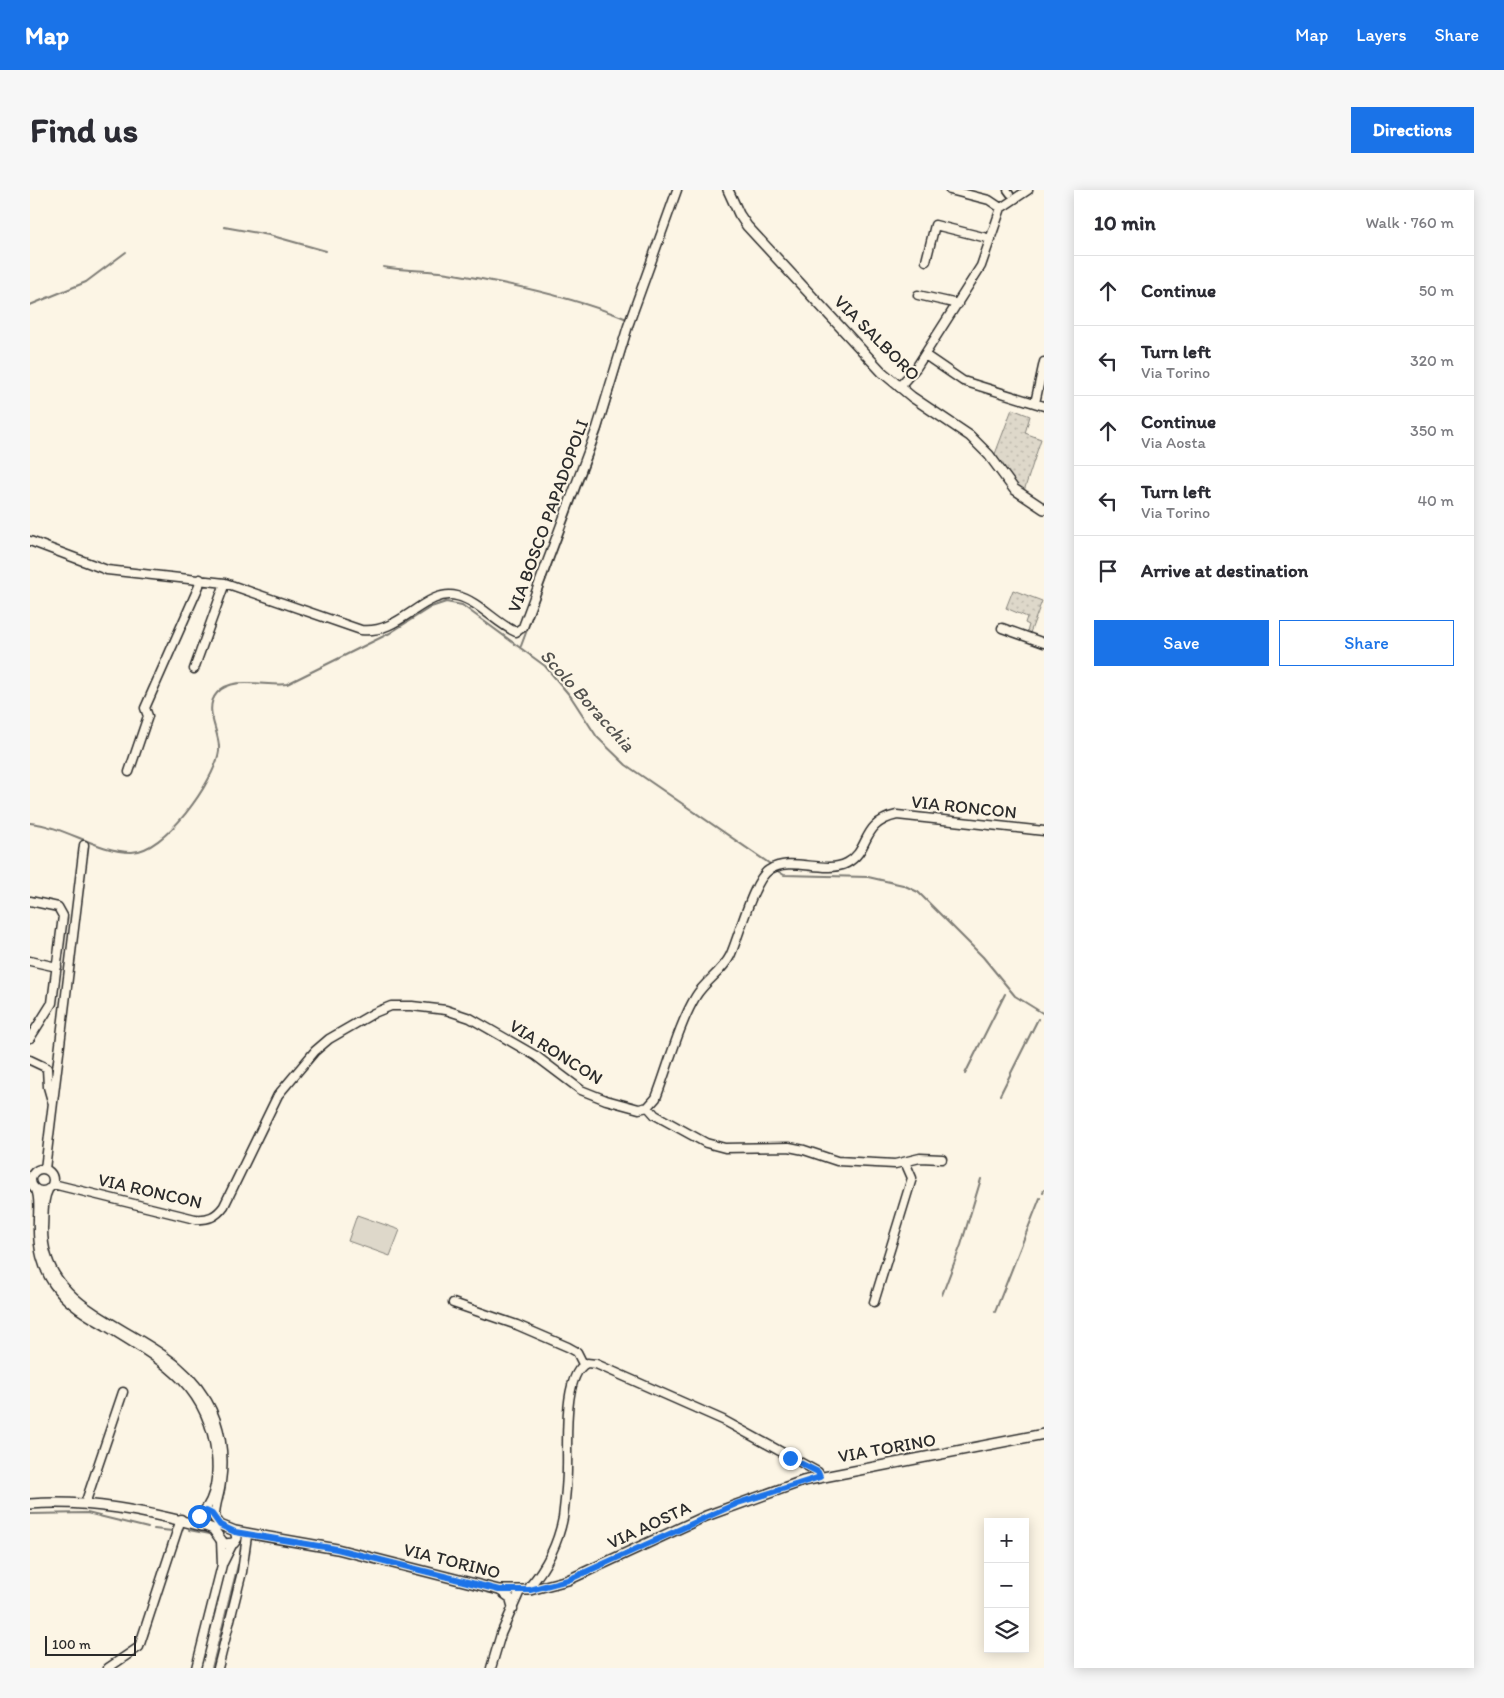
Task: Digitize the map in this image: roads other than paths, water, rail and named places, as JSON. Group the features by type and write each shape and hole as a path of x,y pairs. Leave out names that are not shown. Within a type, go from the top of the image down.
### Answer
{"street":[{"name":"VIA BOSCO PAPADOPOLI","path":"30,541 107,570 225,583 367,630 380,630 430,600 455,595 475,604 510,630 516,632 523,628 597,428 628,326 677,190"},
{"name":"VIA SALBORO","path":"728,190 747,226 882,372 899,387 970,436 989,455 1014,489 1044,509"},
{"path":"950,190 989,200 1001,208"},
{"path":"899,387 925,355 981,266 1001,208 1028,190"},
{"path":"926,261 935,225 990,239"},
{"path":"918,295 958,304"},
{"path":"925,355 963,381 1044,406"},
{"path":"1035,403 1044,362"},
{"path":"129,772 148,716 145,708 199,586 200,579"},
{"path":"194,669 225,583"},
{"path":"1002,628 1044,643"},
{"name":"VIA RONCON","path":"53,1184 195,1219 204,1220 215,1215 224,1206 278,1095 322,1044 374,1013 391,1006 428,1007 463,1015 536,1056 581,1090 606,1100 639,1109 648,1107 656,1098 695,997 720,972 730,956 758,884 774,867 832,866 847,863 857,854 873,826 880,821 897,815 1044,831"},
{"path":"45,1169 84,845"},
{"path":"30,901 58,907 62,911 63,916 52,1003 30,1038"},
{"path":"30,961 57,967"},
{"path":"30,1054 30,1060 47,1068 48,1087 53,1104"},
{"path":"648,1107 655,1115 706,1143 725,1148 789,1148 837,1161 905,1162 920,1158 942,1159"},
{"path":"874,1302 912,1178 905,1162"},
{"path":"45,1169 36,1171 30,1179 39,1199 40,1255 47,1273 59,1291 90,1316 175,1371 202,1405 212,1426 217,1459 214,1488 199,1522 202,1526"},
{"path":"45,1169 53,1176 53,1184 48,1190 44,1218 45,1253 52,1270 64,1288 93,1312 163,1354 179,1366 207,1402 217,1426 222,1455 222,1481 215,1519"},
{"path":"36,1190 48,1190"},
{"path":"453,1303 517,1324 568,1347 577,1352 583,1364 575,1378 569,1400 567,1471 562,1519 553,1550 530,1586 530,1590"},
{"name":"VIA TORINO","path":"583,1364 596,1364 723,1420 818,1472 820,1477 1044,1434"},
{"path":"85,1504 123,1392"},
{"name":"VIA AOSTA","path":"520,1591 568,1580 738,1503 820,1477"},
{"path":"30,1504 85,1504 181,1519 213,1529 224,1544 234,1539"},
{"path":"181,1519 202,1513 211,1513 234,1539"},
{"path":"108,1668 139,1647 181,1519"},
{"name":"VIA TORINO","path":"234,1539 258,1534"},
{"name":"VIA TORINO","path":"234,1539 258,1534 337,1549 499,1590 520,1591"},
{"path":"218,1668 242,1572 248,1536"},
{"path":"196,1668 222,1565 234,1539"},
{"path":"221,1540 222,1565"},
{"path":"499,1590 510,1598 513,1611"},
{"path":"491,1668 502,1634 520,1591"}],"waterway":[{"path":"224,227 269,235 326,251"},
{"path":"30,305 86,282 126,252"},
{"path":"383,267 448,273 493,281 561,297 627,319"},
{"path":"521,646 600,434 634,321"},
{"name":"Scolo Boracchia","path":"30,823 43,825 119,851 131,852 144,849 158,841 186,813 208,780 219,751 211,707 217,693 232,684 287,684 390,633 431,607 446,602 462,605 545,666 571,697 597,737 626,765 773,866"},
{"name":"Scolo Boracchia","path":"776,870 784,875 868,877 903,885 918,892 983,957 1015,996 1044,1014"},
{"path":"965,1074 1005,994"},
{"path":"1000,1095 1038,1019"},
{"path":"942,1295 961,1245 981,1179"},
{"path":"995,1312 1040,1198"},
{"path":"30,1514 87,1513 148,1528"},
{"path":"154,1529 172,1531"},
{"path":"189,1530 210,1534"},
{"path":"212,1668 238,1565"}]}
